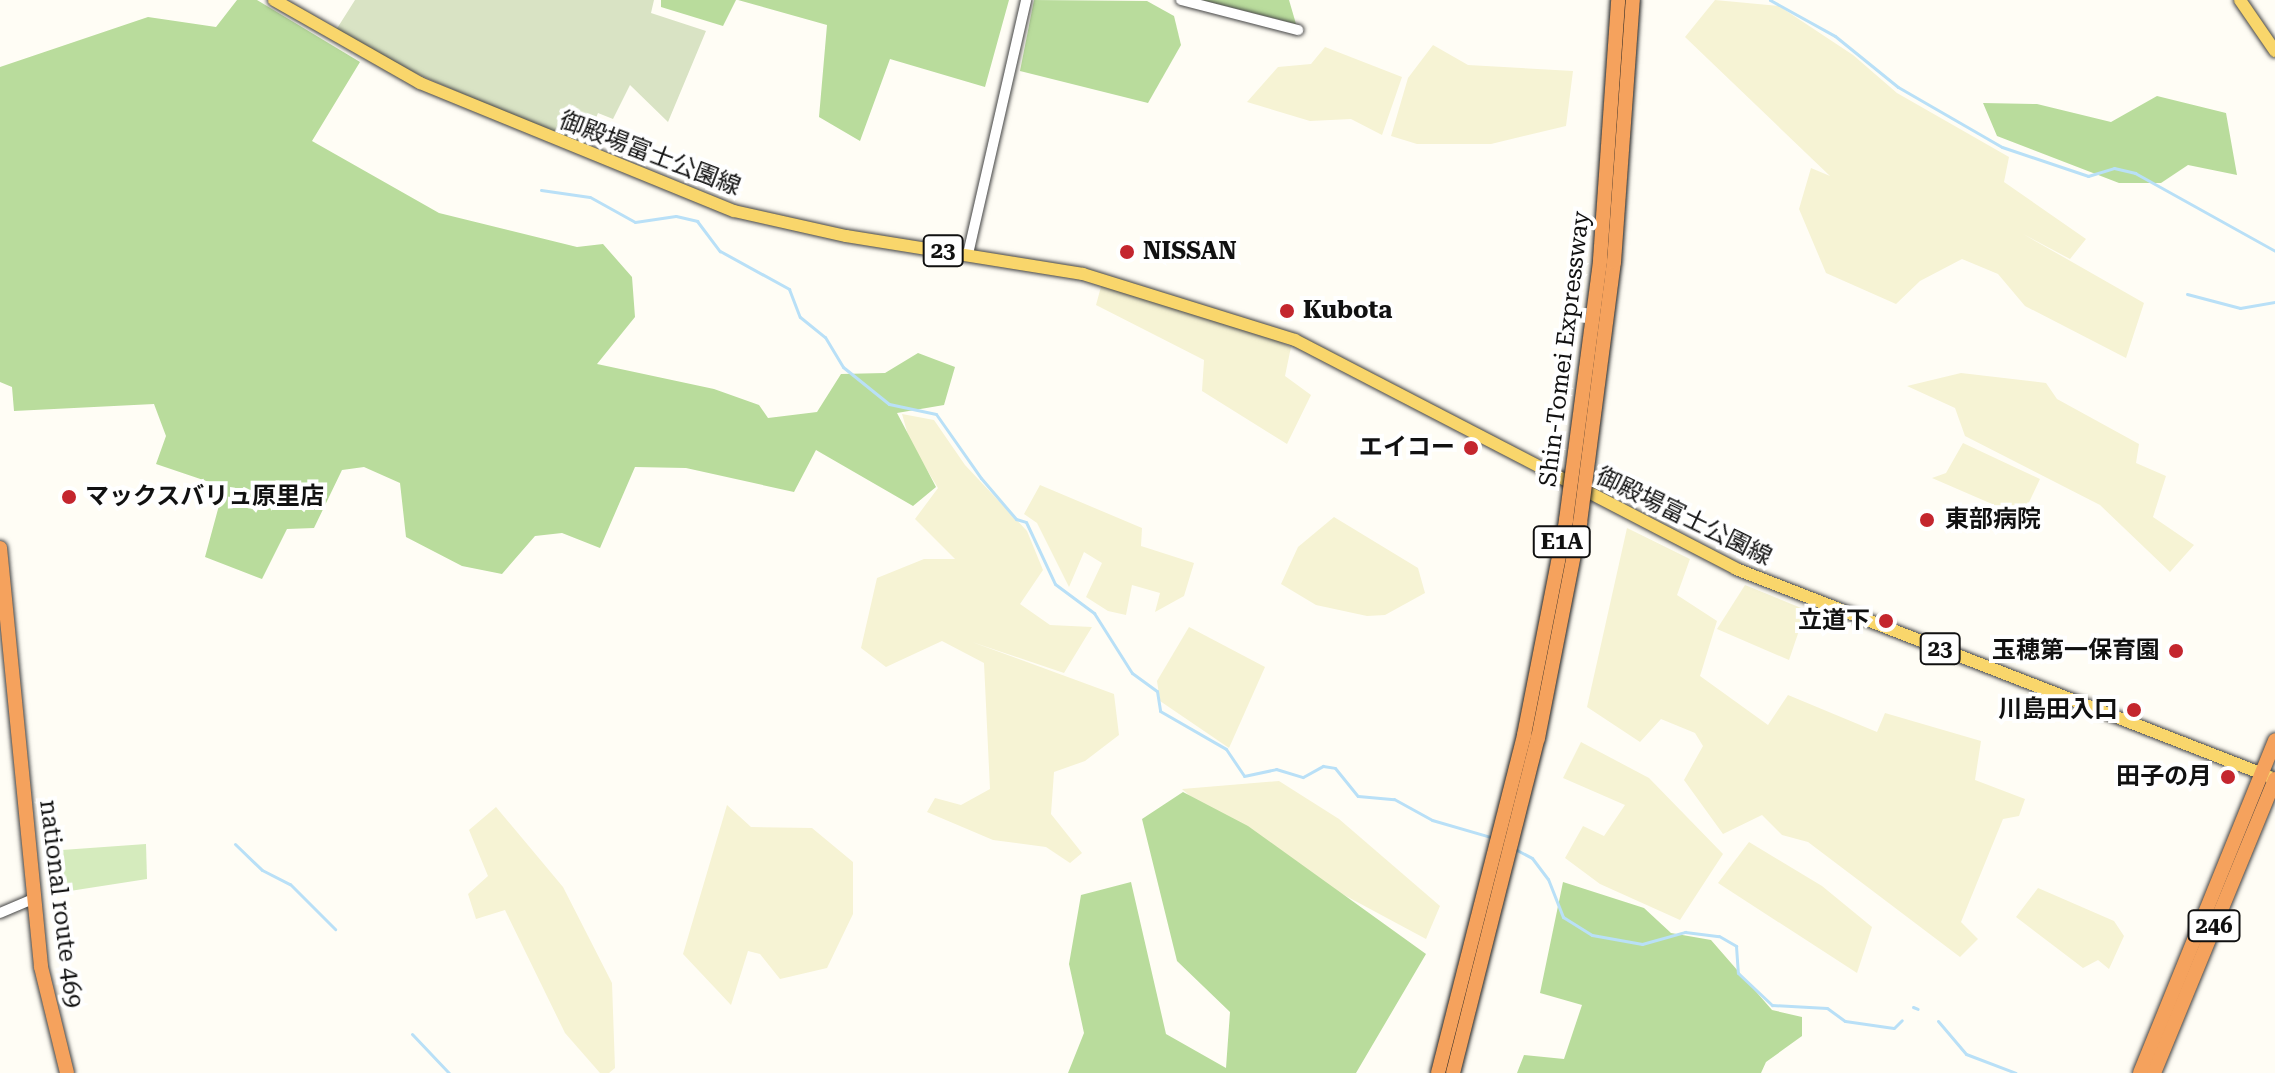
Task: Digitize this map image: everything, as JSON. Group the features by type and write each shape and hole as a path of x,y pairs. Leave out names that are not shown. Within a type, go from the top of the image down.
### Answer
{"highway":[{"name":"Shin-Tomei Expressway","path":"1438,1073 1517,766 1566,520 1599,275 1618,0"},
{"name":"Shin-Tomei Expressway","path":"1453,1073 1538,738 1580,523 1614,262 1633,0"},
{"name":"national route 469","path":"0,548 48,1007 67,1073"},
{"name":"246","path":"2154,1073 2271,777 2275,740"},
{"name":"246","path":"2140,1073 2271,777"}],"main road":[{"name":"御殿場富士公園線","path":"274,0 420,83 675,191 801,228 968,254 1132,286 1295,340 1736,569 2271,777"},
{"path":"2240,0 2275,51"}],"street":[{"path":"968,254 1026,0"},
{"path":"1181,0 1298,30"},
{"path":"0,913 36,898"}],"shaded area":[{"path":"1715,0 1779,6 1853,55 1897,93 2009,157 2004,182 2086,239 2070,259 2023,234 2144,303 2126,358 2025,306 1998,274 1962,259 1920,281 1896,304 1826,273 1799,209 1811,168 1830,176 1685,37"},
{"path":"1433,45 1468,65 1573,71 1566,126 1491,144 1417,144 1391,136 1408,78"},
{"path":"1325,47 1402,77 1382,135 1351,119 1310,121 1247,102 1278,67 1311,64"},
{"path":"1102,283 1224,316 1291,347 1285,376 1311,395 1287,444 1202,391 1204,360 1096,305"},
{"path":"1961,373 2046,383 2057,399 2139,444 2136,463 2166,476 2153,517 2194,545 2170,572 2100,505 1965,436 1955,408 1907,386"},
{"path":"902,414 934,420 965,465 1027,531 1043,570 1020,604 1050,625 1092,627 1064,673 972,642 1114,694 1119,735 1085,761 1054,772 1051,814 1082,853 1070,863 1046,847 993,840 927,812 935,798 961,805 990,789 984,663 942,641 886,667 861,648 877,578 924,559 955,559 915,519 938,488 910,442"},
{"path":"1963,443 2040,479 2022,517 1932,478 1946,473"},
{"path":"1040,485 1142,528 1141,546 1194,563 1184,596 1155,612 1160,593 1132,585 1126,615 1108,611 1086,597 1102,563 1084,552 1069,587 1037,523 1024,514"},
{"path":"1334,517 1418,568 1425,593 1385,615 1367,616 1316,605 1281,584 1298,547"},
{"path":"1627,528 1690,559 1677,595 1717,621 1700,676 1768,725 1788,695 1877,732 1885,713 1981,741 1975,780 2025,799 2019,816 2003,819 1961,922 1978,939 1960,957 1808,842 1782,835 1762,815 1723,834 1684,780 1703,746 1695,733 1661,719 1640,742 1587,707"},
{"path":"1745,585 1806,610 1789,660 1717,629"},
{"path":"1189,627 1265,667 1229,748 1160,701 1157,681"},
{"path":"1581,742 1649,778 1723,854 1680,920 1600,884 1565,858 1583,826 1604,836 1625,805 1563,778"},
{"path":"1279,781 1339,819 1440,906 1426,939 1238,838 1182,789"},
{"path":"727,805 751,827 812,828 853,862 853,914 827,968 780,979 760,954 748,951 731,1005 683,954"},
{"path":"496,807 563,887 612,983 615,1068 609,1073 600,1073 565,1033 505,910 476,919 468,894 488,876 469,830"},
{"path":"1749,842 1822,886 1872,927 1857,973 1718,883"},
{"path":"2038,888 2114,921 2124,936 2109,969 2098,960 2083,968 2016,917"}],"green space":[{"path":"237,0 257,0 360,62 312,141 439,213 577,247 603,244 632,277 635,317 597,364 714,389 759,405 768,418 817,412 841,374 885,373 918,353 955,367 944,405 897,413 936,487 913,506 816,450 794,492 686,468 635,467 600,548 562,533 535,536 502,574 462,566 406,537 400,483 364,467 342,470 314,528 287,529 262,579 205,557 224,487 156,464 166,436 154,404 14,411 12,387 0,382 0,67 148,17 216,27"},
{"path":"355,0 654,0 651,13 706,31 668,122 630,85 613,119 598,113 584,147 413,72 336,30"},
{"path":"661,0 736,0 723,26 661,7"},
{"path":"738,0 1009,0 985,87 890,59 860,141 819,117 827,25"},
{"path":"1034,0 1147,1 1174,16 1181,45 1148,103 1020,71"},
{"path":"1202,0 1289,0 1296,24"},
{"path":"2157,96 2226,113 2237,175 2188,165 2161,183 2119,183 1997,136 1983,103 2037,104 2111,122"},
{"path":"1183,792 1248,826 1426,954 1356,1073 1068,1073 1084,1033 1069,964 1081,895 1131,882 1166,1034 1226,1068 1230,1012 1177,961 1142,819"},
{"path":"146,844 147,879 57,893 48,851"},
{"path":"1563,882 1644,908 1671,933 1711,940 1772,1010 1802,1017 1802,1036 1766,1062 1761,1073 1517,1073 1524,1055 1564,1059 1582,1005 1540,993"}],"waterway":[{"path":"1770,0 1835,36 1898,87 2002,147 2088,176 2114,168 2135,173 2275,251"},
{"path":"541,190 590,197 635,222 676,216 697,221 720,251 789,289 800,317 825,337 843,367 889,404 936,414 981,478 1016,519 1026,522 1055,584 1094,613 1132,673 1157,691 1160,711 1226,749 1244,776 1276,769 1303,777 1323,766 1335,768 1358,796 1394,799 1432,820 1494,838"},
{"path":"2187,294 2240,308 2275,302"},
{"path":"235,844 262,870 290,884 335,929"},
{"path":"1515,849 1532,858 1548,879 1563,917 1592,935 1642,944 1685,932 1719,936 1736,946 1738,973 1772,1005 1827,1008 1845,1021 1894,1028 1902,1020"},
{"path":"1913,1007 1918,1009"},
{"path":"1938,1021 1966,1054 2016,1073"},
{"path":"412,1034 449,1073"}],"place":[{"name":"NISSAN","path":"1127,252"},
{"name":"Kubota","path":"1287,311"},
{"name":"エイコー","path":"1471,448"},
{"name":"マックスバリュ原里店","path":"69,497"},
{"name":"東部病院","path":"1927,520"},
{"name":"立道下","path":"1886,621"},
{"name":"玉穂第一保育園","path":"2176,651"},
{"name":"川島田入口","path":"2134,710"},
{"name":"田子の月","path":"2228,777"}]}
